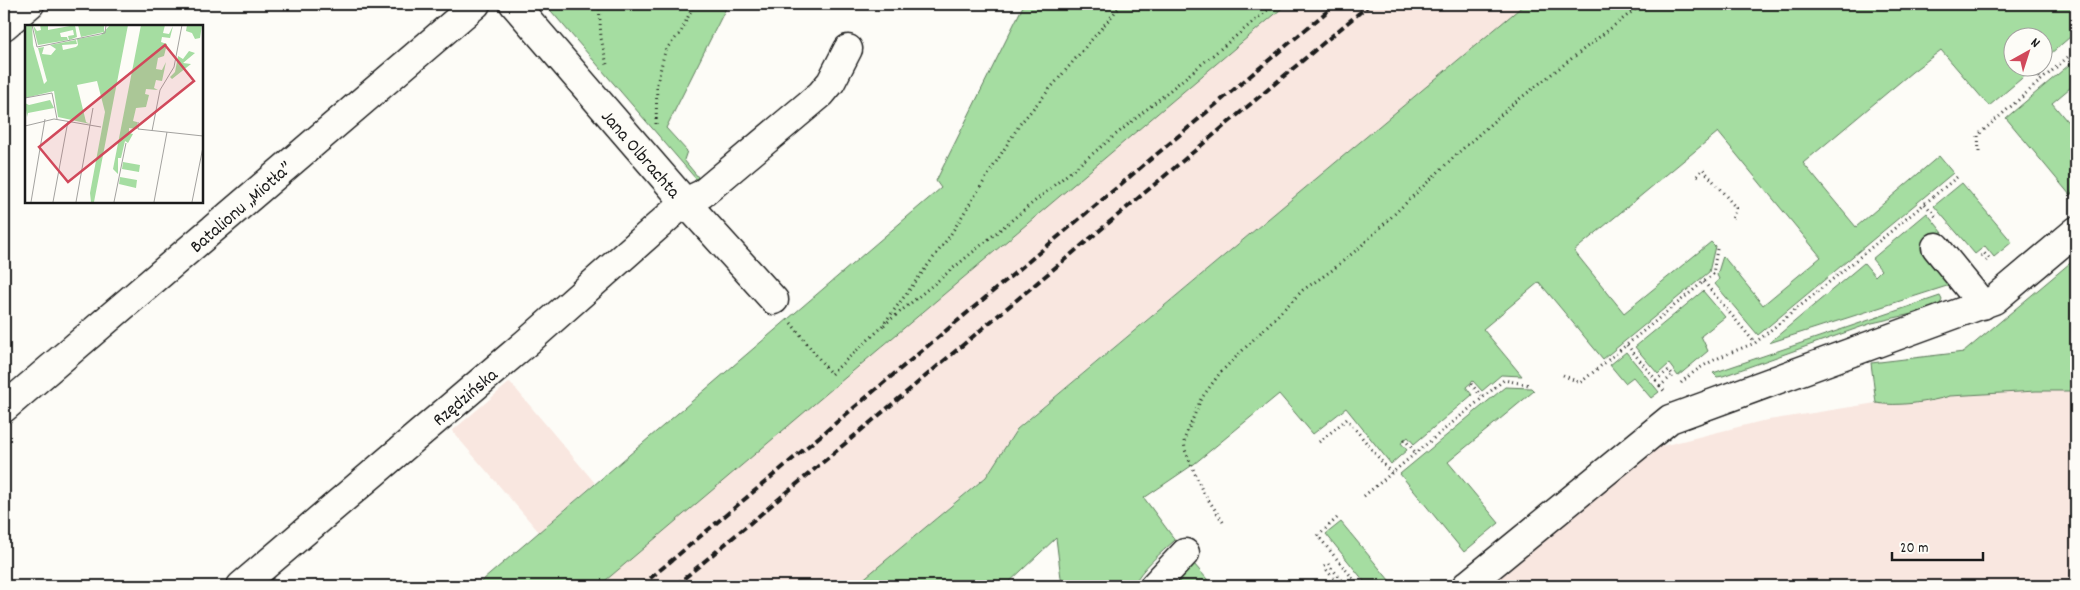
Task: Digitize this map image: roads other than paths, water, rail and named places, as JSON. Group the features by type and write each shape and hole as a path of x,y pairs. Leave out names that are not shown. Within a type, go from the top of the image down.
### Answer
{"street":[{"path":"4,26 30,4"},
{"name":"Batalionu „Miotła”","path":"4,408 476,4"},
{"name":"Jana Olbrachta","path":"514,4 685,202 774,300"},
{"name":"Rzędzińska","path":"241,586 526,343 685,202 702,194 820,94 840,67 848,49"},
{"path":"1466,586 1670,419 1994,300 2076,231"},
{"path":"1936,247 1983,305"},
{"path":"1154,586 1185,553"}],"railway":[{"path":"641,586 1336,4"},
{"path":"675,586 1370,4"}]}
